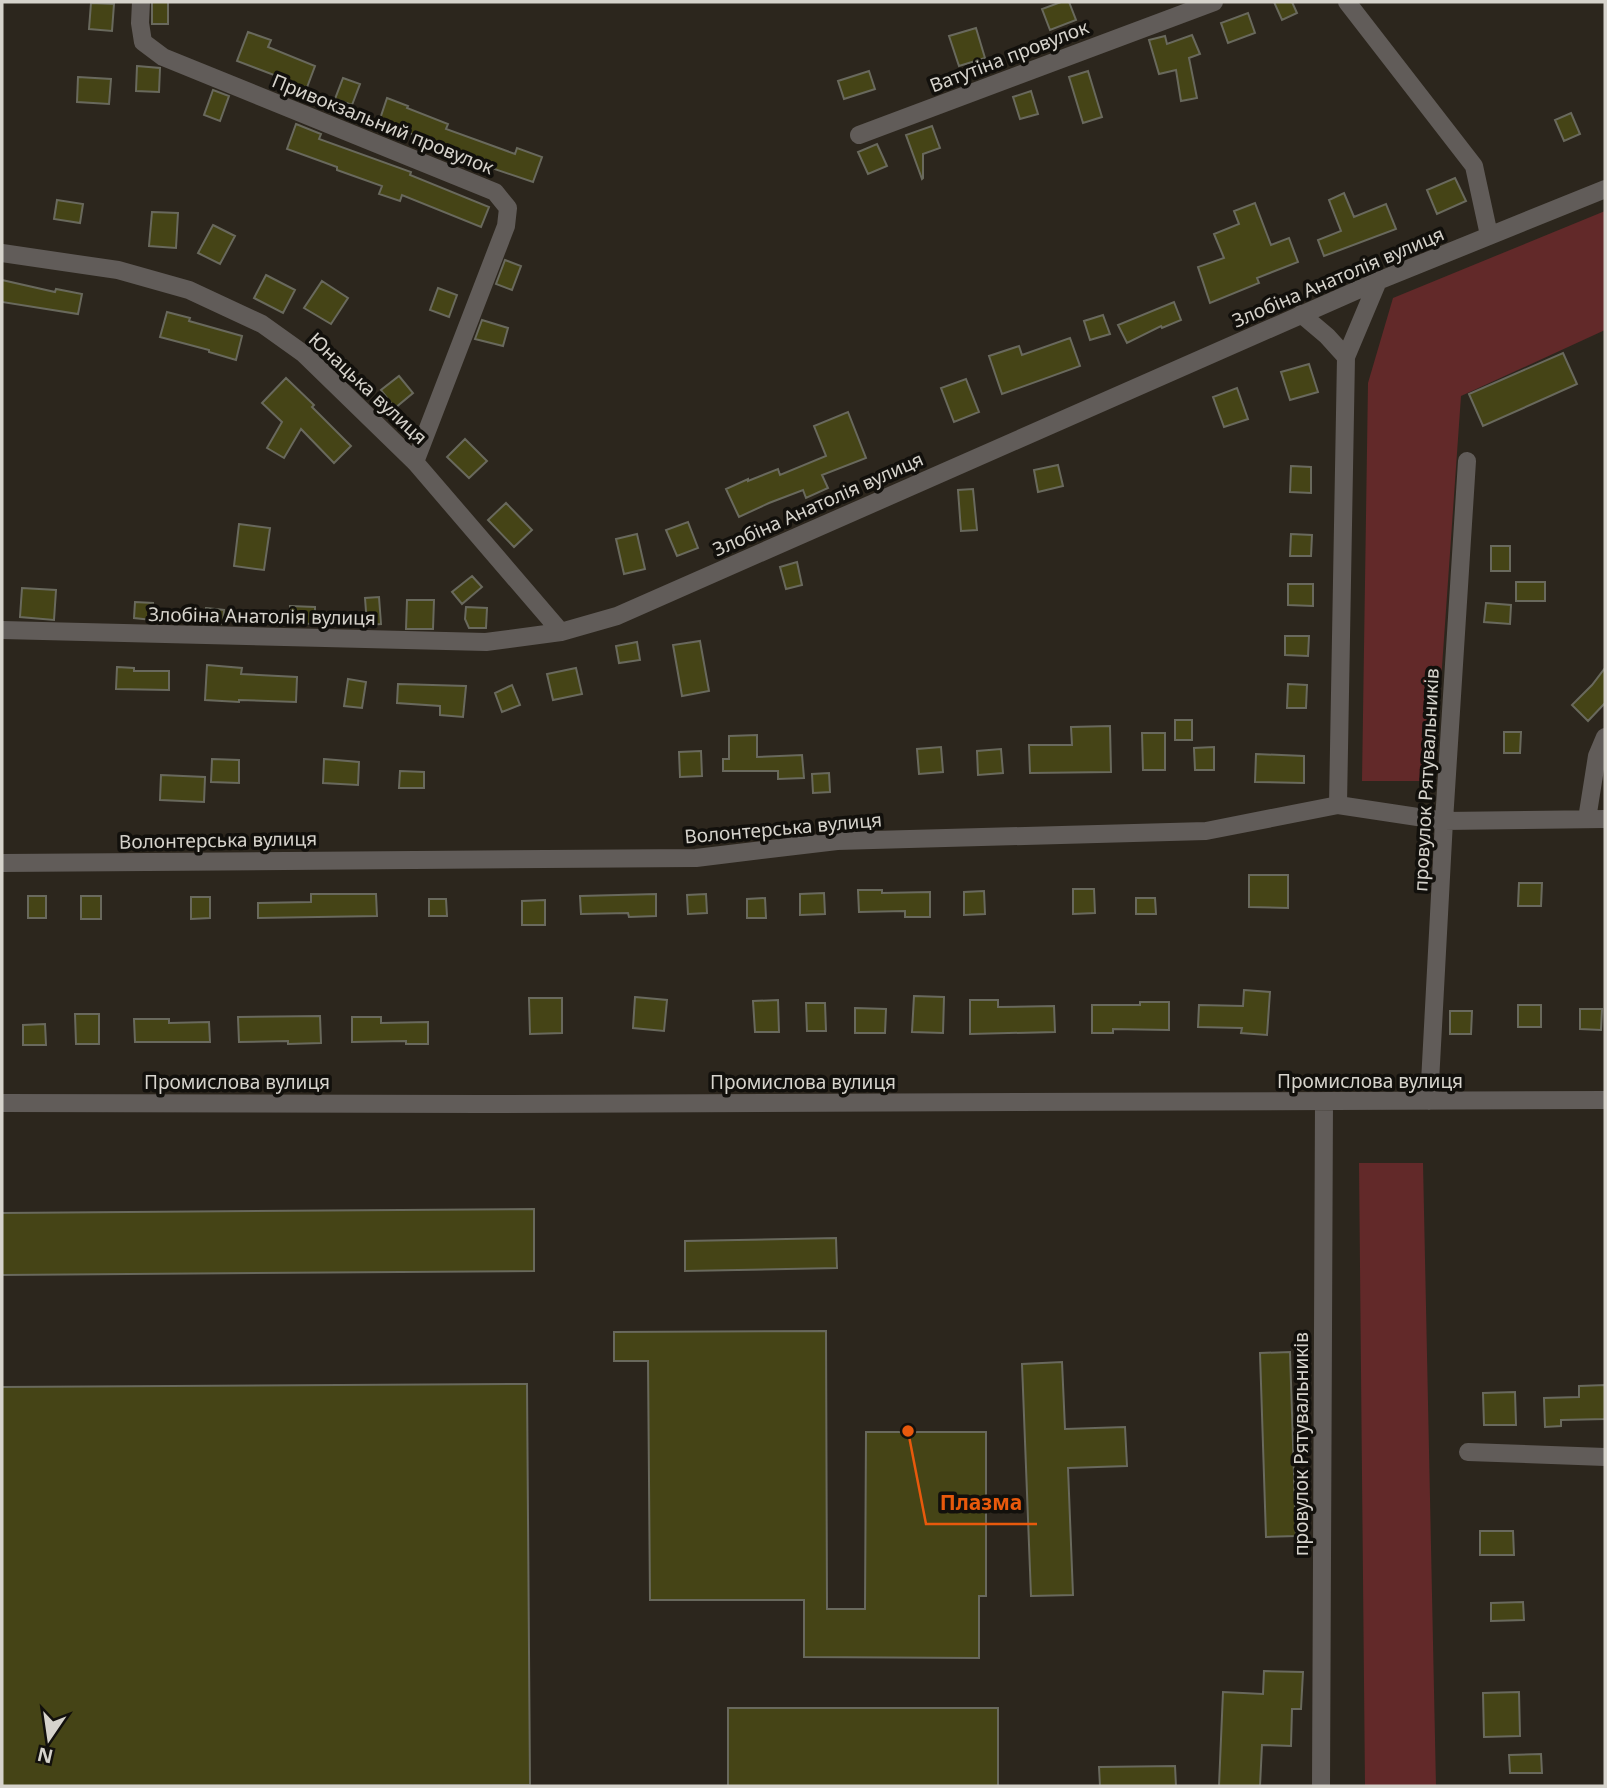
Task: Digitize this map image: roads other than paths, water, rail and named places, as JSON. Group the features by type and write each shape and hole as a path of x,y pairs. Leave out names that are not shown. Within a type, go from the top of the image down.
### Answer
{"street":[{"name":"Привокзальний провулок","path":"141,2 143,43 163,57 495,192 508,208 506,226 415,462"},
{"name":"Ватутіна провулок","path":"859,135 1214,2"},
{"path":"1347,2 1474,166 1489,236"},
{"name":"Злобіна Анатолія вулиця","path":"2,630 486,642 561,632 617,616 1301,314 1605,189"},
{"name":"Юнацька вулиця","path":"2,253 118,270 189,290 262,324 304,354 415,462 561,632"},
{"path":"1338,805 1346,357 1378,281"},
{"path":"1301,314 1346,357"},
{"name":"провулок Рятувальників","path":"1429,1101 1467,461"},
{"path":"1596,819 1597,756 1605,737"},
{"name":"Волонтерська вулиця","path":"2,863 696,858 837,841 1206,831 1338,805 1444,821 1596,819"},
{"name":"Промислова вулиця","path":"2,1103 1605,1100"},
{"name":"провулок Рятувальників","path":"1321,1786 1324,1102"},
{"path":"1468,1452 1605,1457"}],"place":[{"name":"Плазма","path":"908,1431"}]}
